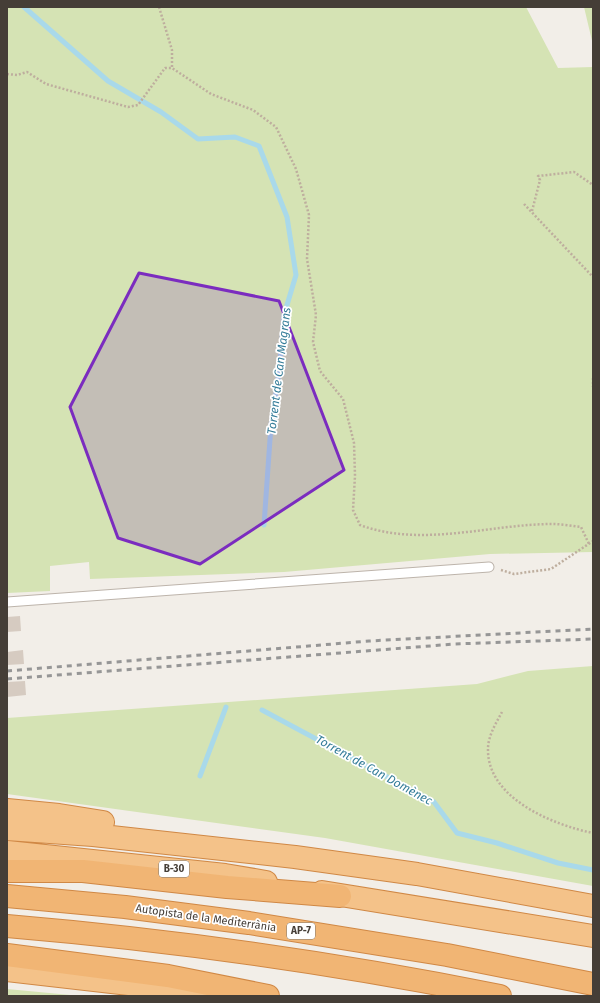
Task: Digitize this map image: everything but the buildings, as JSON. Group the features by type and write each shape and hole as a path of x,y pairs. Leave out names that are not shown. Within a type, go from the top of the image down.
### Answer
{"highway":[{"path":"7,810 59,815 129,826 295,857"},
{"path":"7,829 93,835 295,857 417,874 593,906"},
{"name":"B-30","path":"7,852 225,875 340,896 445,911 593,936"},
{"path":"7,871 83,871 227,887 340,896"},
{"name":"Autopista de la Mediterrània","path":"7,896 126,907 249,923 448,955 593,984"},
{"path":"7,926 119,937 238,952 346,968 500,996"},
{"path":"7,955 168,976 268,996"},
{"path":"7,970 233,996"}],"lane":[{"path":"7,602 489,567"}],"path":[{"path":"159,7 172,50 172,68"},
{"path":"7,74 17,75 27,72 46,84 128,107 138,105 165,68 172,68 211,94 253,110 276,127 296,169 309,215 307,259 316,316 313,342 320,371 343,399 354,443 355,476 353,510 360,525 378,532 434,535 554,524 581,527 589,544"},
{"path":"532,211 540,180 538,176 574,172 593,185"},
{"path":"524,204 593,277"},
{"path":"593,378 593,387"},
{"path":"489,567 514,574 551,569 593,541"},
{"path":"502,712 491,733 488,748 490,765 501,787 512,797 543,817 577,830 593,833"}],"highlighted area":[{"path":"139,273 279,301 344,470 200,564 118,538 70,407"}],"green space":[{"path":"7,7 526,7 558,68 593,67 593,552 490,554 284,572 90,579 89,562 50,566 50,591 7,593"},
{"path":"584,7 593,7 593,45"},
{"path":"593,666 593,886 325,838 7,794 7,718 477,684 528,671"},
{"path":"7,989 81,996 7,996"}],"waterway":[{"name":"Torrent de Can Magrans","path":"24,7 108,81 161,112 198,139 235,137 259,146 287,217 296,275 284,315 279,373 271,425 264,525"},
{"path":"200,776 226,707"},
{"name":"Torrent de Can Domènec","path":"262,710 434,802 457,833 497,843 558,863 593,870"}],"railway":[{"path":"7,671 369,641 593,629"},
{"path":"7,679 455,644 593,639"}]}
